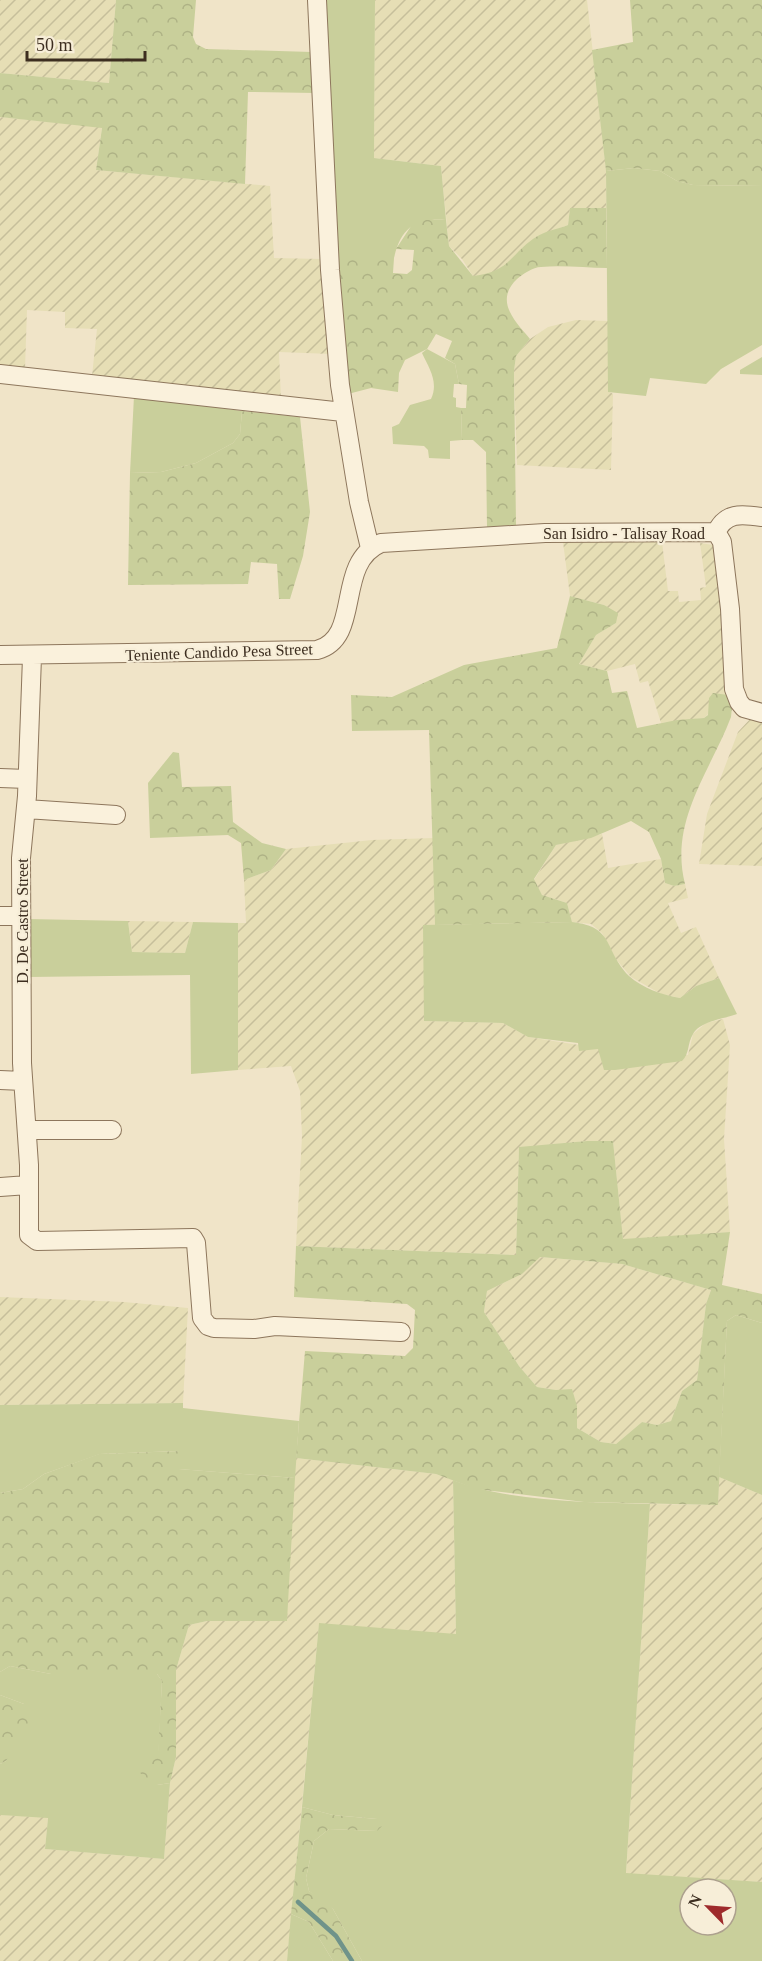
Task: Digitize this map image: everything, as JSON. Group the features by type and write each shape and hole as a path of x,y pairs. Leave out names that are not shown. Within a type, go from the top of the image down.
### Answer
{"street":[{"path":"317,0 330,270 344,412 370,548"},
{"path":"0,374 344,412"},
{"path":"716,533 722,521 730,516 762,516"},
{"name":"San Isidro - Talisay Road","path":"370,548 393,541 545,533 716,533 722,542 729,598 734,688 744,708 762,713"},
{"name":"Teniente Candido Pesa Street","path":"0,656 323,648 331,645 339,633 355,571 370,548"},
{"name":"D. De Castro Street","path":"32,657 26,809 21,858 23,1081 27,1130 28,1231 31,1237 38,1241 192,1238 196,1243 202,1318 208,1326 240,1329 275,1326 308,1327 401,1332"},
{"path":"0,778 27,779"},
{"path":"26,809 116,815"},
{"path":"0,916 21,916"},
{"path":"0,1080 23,1081"},
{"path":"27,1130 112,1130"},
{"path":"0,1187 28,1185"}],"shaded area":[{"path":"0,0 116,0 109,83 0,73"},
{"path":"375,0 587,0 606,170 606,208 570,208 568,225 536,237 519,254 491,275 473,276 462,259 449,246 441,166 374,158"},
{"path":"0,117 102,127 96,170 270,186 274,258 322,259 331,354 279,352 281,400 92,376 97,329 65,328 65,312 27,310 25,369 0,368"},
{"path":"576,320 608,321 608,391 613,394 611,470 517,465 514,371 516,356 530,339 548,327"},
{"path":"563,542 662,542 668,591 678,591 679,602 701,600 700,588 706,587 700,543 713,545 722,589 728,695 704,718 661,723 648,681 640,683 635,664 607,671 579,664 596,635 616,623 604,605 570,596"},
{"path":"751,718 762,720 762,866 699,864 707,814 738,732"},
{"path":"602,834 608,868 661,859 665,883 674,886 685,884 688,898 668,903 681,933 696,927 719,978 696,986 680,998 661,994 631,977 615,958 602,933 591,924 572,922 567,903 542,895 534,880 556,845"},
{"path":"434,838 435,925 424,925 425,1021 503,1023 528,1037 598,1048 688,1055 693,1034 706,1023 723,1019 730,1045 724,1139 730,1232 623,1240 613,1141 587,1141 519,1148 516,1255 296,1246 302,1136 300,1091 291,1066 238,1070 238,923 246,923 244,880 271,870 286,849 372,840"},
{"path":"128,921 193,922 185,953 132,952"},
{"path":"539,1257 622,1264 711,1290 706,1304 697,1380 682,1391 671,1421 657,1425 642,1422 616,1444 601,1442 577,1428 577,1406 556,1390 537,1387 519,1366 484,1312 487,1291 522,1274"},
{"path":"0,1297 124,1302 188,1308 183,1403 0,1405"},
{"path":"296,1458 436,1474 453,1480 456,1635 319,1624 287,1961 0,1961 0,1815 48,1817 45,1849 164,1859 170,1783 176,1757 176,1670 189,1625 207,1621 291,1524"},
{"path":"719,1477 762,1495 762,1882 738,1881 738,1877 626,1874 650,1504 718,1505"}],"green space":[{"path":"116,0 196,0 193,37 196,44 206,49 312,52 315,93 248,92 245,184 96,170 102,128 0,117 0,73 109,83"},
{"path":"323,0 375,0 374,158 441,166 446,220 426,221 411,227 401,239 394,258 337,258"},
{"path":"630,0 762,0 762,186 693,185 677,181 660,171 634,168 606,171 592,50 633,42"},
{"path":"634,168 660,171 677,181 693,185 762,186 762,345 721,369 706,384 650,378 646,396 608,392 606,171"},
{"path":"570,208 606,208 607,268 538,267 522,275 510,287 507,295 509,310 530,339 516,356 514,371 516,525 487,527 486,452 473,440 462,440 461,408 466,408 467,385 459,384 455,364 445,358 452,341 436,334 427,349 405,360 399,373 398,392 371,388 348,394 337,258 394,258 393,273 407,274 412,270 414,250 396,249 415,220 446,220 449,246 473,276 485,274 502,267 536,237 568,225"},
{"path":"427,349 455,364 459,384 454,384 453,397 456,398 456,407 461,408 462,440 450,441 450,459 429,458 428,450 424,446 393,444 392,427 399,424 410,405 431,399 434,381 422,353"},
{"path":"762,357 762,375 740,374 740,370"},
{"path":"134,396 242,411 240,434 233,443 196,463 161,472 130,473"},
{"path":"242,411 300,417 310,512 303,556 290,599 279,599 277,564 251,562 248,584 128,585 130,473 161,472 196,463 233,443 240,434"},
{"path":"570,596 604,605 618,613 616,623 596,635 579,664 607,671 612,693 627,691 637,728 677,720 704,718 708,715 709,698 713,693 728,695 732,707 731,717 694,798 682,839 685,884 674,886 665,883 661,859 649,832 631,821 591,838 556,845 534,879 542,895 567,903 572,922 435,925 429,730 352,731 351,695 392,697 464,665 557,648"},
{"path":"173,752 179,753 182,787 231,786 233,822 262,843 286,849 271,870 244,880 241,843 228,835 150,838 148,783"},
{"path":"28,919 128,921 132,952 185,953 193,922 238,923 238,1070 191,1074 190,975 29,977"},
{"path":"572,922 586,925 602,934 629,976 653,990 680,998 696,986 719,978 737,1014 707,1023 696,1030 682,1061 615,1070 604,1070 598,1049 579,1051 578,1043 528,1037 503,1023 424,1021 423,925"},
{"path":"613,1141 623,1239 730,1232 722,1285 762,1294 762,1323 736,1315 727,1321 718,1505 584,1502 476,1489 436,1474 296,1458 305,1351 405,1356 413,1348 415,1310 407,1304 294,1297 296,1246 516,1255 519,1147","holes":["540,1257 622,1264 711,1290 706,1304 697,1380 682,1391 671,1421 657,1425 642,1422 616,1444 601,1442 577,1428 577,1406 572,1389 556,1390 537,1387 519,1366 484,1312 487,1291 522,1274"]},
{"path":"736,1315 762,1323 762,1495 719,1477 727,1321"},
{"path":"183,1403 183,1408 299,1421 295,1478 178,1469 179,1451 100,1454 44,1474 23,1489 0,1493 0,1405"},
{"path":"180,1451 179,1469 295,1478 287,1621 207,1621 189,1625 176,1670 176,1757 170,1783 157,1785 141,1774 136,1764 142,1751 158,1752 162,1681 157,1674 51,1674 10,1666 0,1672 0,1493 23,1489 44,1474 99,1454"},
{"path":"453,1480 499,1493 524,1497 650,1504 626,1873 686,1877 678,1877 678,1937 738,1937 738,1880 762,1882 762,1961 362,1961 333,1909 309,1891 306,1878 314,1841 329,1829 377,1831 377,1819 333,1815 302,1807 319,1623 456,1634"},
{"path":"10,1666 51,1674 157,1674 162,1681 157,1785 170,1783 164,1859 45,1849 48,1818 0,1815 0,1764 6,1761 24,1704 0,1695 0,1672"},
{"path":"0,1695 24,1704 31,1718 6,1761 0,1764"},
{"path":"302,1807 333,1815 377,1819 383,1825 377,1831 329,1829 314,1841 306,1878 309,1891 316,1895 321,1894 333,1909 362,1961 333,1961 309,1922 291,1914"},
{"path":"291,1914 309,1922 333,1961 287,1961"}],"waterway":[{"path":"298,1902 336,1936 352,1961"}]}
